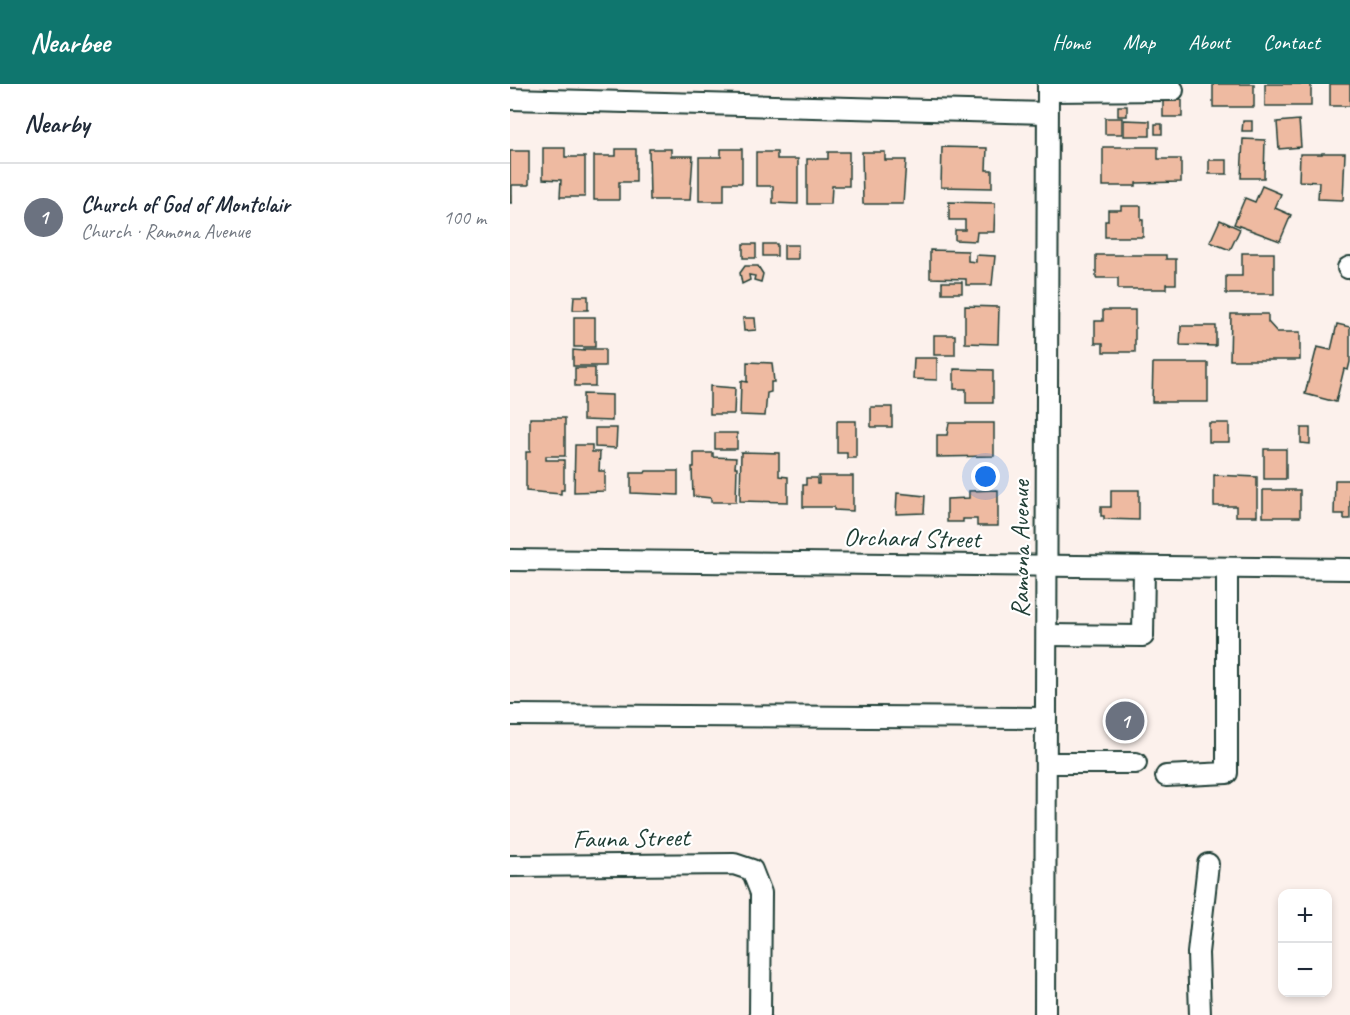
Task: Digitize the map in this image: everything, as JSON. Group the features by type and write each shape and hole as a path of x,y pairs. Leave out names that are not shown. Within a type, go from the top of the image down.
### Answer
{"street":[{"path":"1048,88 1173,90"},
{"name":"Ramona Avenue","path":"1045,1015 1048,88"},
{"path":"510,99 1047,113"},
{"name":"Orchard Street","path":"510,560 1350,569"},
{"path":"1047,635 1143,636 1144,567"},
{"path":"1166,776 1227,773 1227,568"},
{"path":"510,715 1046,718"},
{"path":"1046,763 1136,763"},
{"name":"Fauna Street","path":"510,866 734,864 752,870 761,893 760,1015"},
{"path":"1200,1015 1198,953 1208,864"}],"building":[{"path":"1213,84 1254,84 1254,107 1213,107"},
{"path":"1265,84 1311,84 1311,106 1265,106"},
{"path":"1330,84 1350,84 1350,106 1330,106"},
{"path":"1163,100 1182,100 1182,117 1163,117"},
{"path":"1118,106 1127,106 1127,116 1118,116"},
{"path":"1105,118 1122,118 1122,134 1105,134"},
{"path":"1124,120 1150,121 1150,136 1124,136"},
{"path":"1299,120 1301,147 1279,149 1277,122"},
{"path":"1243,121 1252,121 1252,131 1242,131"},
{"path":"1155,124 1162,124 1162,134 1155,134"},
{"path":"1243,139 1265,140 1264,178 1241,178"},
{"path":"942,147 987,148 986,170 992,170 992,188 941,187"},
{"path":"1103,147 1158,147 1158,159 1181,159 1181,182 1103,186"},
{"path":"543,148 565,148 565,157 585,157 585,197 560,197 561,180 543,179"},
{"path":"616,149 636,149 636,182 619,182 619,200 594,200 594,156 616,156"},
{"path":"649,149 671,149 671,156 693,156 690,200 650,200"},
{"path":"721,149 742,149 742,183 724,183 724,201 699,201 699,157 721,157"},
{"path":"510,151 529,151 529,185 512,185 512,203 510,203"},
{"path":"756,152 777,152 777,159 798,159 798,204 773,203 773,186 756,186"},
{"path":"828,152 849,152 849,186 832,186 831,204 807,204 807,159 828,159"},
{"path":"862,152 885,152 885,160 906,160 903,204 863,204"},
{"path":"1345,153 1343,200 1318,199 1319,182 1299,181 1300,154"},
{"path":"1209,160 1227,160 1227,174 1209,174"},
{"path":"1262,186 1281,194 1275,208 1291,215 1280,241 1234,224 1245,198 1255,202"},
{"path":"949,202 995,203 994,232 977,232 976,241 955,240 955,230 965,230 965,220 949,220"},
{"path":"1121,206 1141,206 1143,237 1105,237 1108,210 1121,210"},
{"path":"1220,220 1240,229 1230,250 1210,242"},
{"path":"743,244 756,244 756,258 743,258"},
{"path":"763,244 777,244 777,256 763,256"},
{"path":"784,245 798,245 798,259 784,259"},
{"path":"930,250 968,251 968,261 976,262 976,255 995,256 992,285 966,285 966,279 930,278"},
{"path":"1242,253 1274,253 1274,294 1226,294 1226,276 1242,276"},
{"path":"1096,255 1166,255 1166,259 1176,259 1176,284 1166,284 1166,289 1118,289 1118,278 1096,278"},
{"path":"745,266 758,266 763,274 761,282 754,280 755,276 749,275 750,280 742,284 740,273"},
{"path":"942,282 962,282 962,293 942,293"},
{"path":"574,296 588,296 588,310 573,310"},
{"path":"965,306 999,307 998,344 965,343"},
{"path":"1103,310 1135,310 1135,352 1103,352 1103,343 1095,343 1095,321 1103,321"},
{"path":"1231,314 1268,314 1268,322 1277,332 1300,332 1300,360 1230,360"},
{"path":"574,317 595,317 595,347 574,347"},
{"path":"743,318 755,318 756,330 744,331"},
{"path":"1337,324 1350,327 1350,362 1348,370 1344,369 1336,402 1305,394 1317,347 1331,350"},
{"path":"1181,326 1216,326 1216,346 1180,345"},
{"path":"934,335 955,335 955,355 934,355"},
{"path":"584,349 605,349 605,366 573,366 573,350 584,351"},
{"path":"914,358 937,358 937,380 913,379"},
{"path":"747,362 772,363 774,382 771,382 771,392 767,393 765,416 740,415 741,381 747,382"},
{"path":"1153,363 1208,363 1208,402 1152,402"},
{"path":"575,368 595,368 595,386 575,386"},
{"path":"954,369 993,370 993,403 966,403 966,389 954,389"},
{"path":"710,386 735,388 734,414 710,414"},
{"path":"583,394 612,395 612,421 583,420"},
{"path":"871,407 892,407 892,427 871,427"},
{"path":"530,418 565,418 565,456 546,456 546,460 564,460 564,490 561,490 561,494 526,491 526,452 530,452"},
{"path":"837,421 856,421 856,458 847,458 847,453 837,453"},
{"path":"949,423 994,423 994,456 937,457 937,435 947,435"},
{"path":"1209,423 1229,423 1229,442 1209,442"},
{"path":"595,428 617,428 616,448 595,447"},
{"path":"1301,428 1310,428 1310,444 1301,443"},
{"path":"715,433 737,433 737,449 715,449"},
{"path":"575,445 592,445 592,452 600,452 599,471 605,471 605,491 574,492"},
{"path":"1264,449 1286,449 1286,479 1264,479"},
{"path":"741,452 779,453 779,476 788,477 788,502 740,501"},
{"path":"694,453 713,453 713,457 736,458 736,502 711,502 711,498 693,496"},
{"path":"646,471 678,471 678,495 631,493 631,473 645,473"},
{"path":"1214,475 1257,477 1257,516 1236,516 1236,506 1214,506"},
{"path":"819,476 853,476 853,511 834,510 834,507 803,507 803,485 806,485 806,478 817,478 817,484 819,484"},
{"path":"1335,480 1350,480 1350,519 1344,519 1344,514 1334,514"},
{"path":"998,490 998,526 977,526 977,519 947,522 947,499 969,498 969,491"},
{"path":"1111,490 1139,490 1139,520 1104,519 1104,516 1101,516 1101,507 1111,507"},
{"path":"1263,490 1300,490 1300,517 1263,517"},
{"path":"897,493 925,496 924,513 896,514"}],"place":[{"name":"Church of God of Montclair","path":"1125,721"}]}
